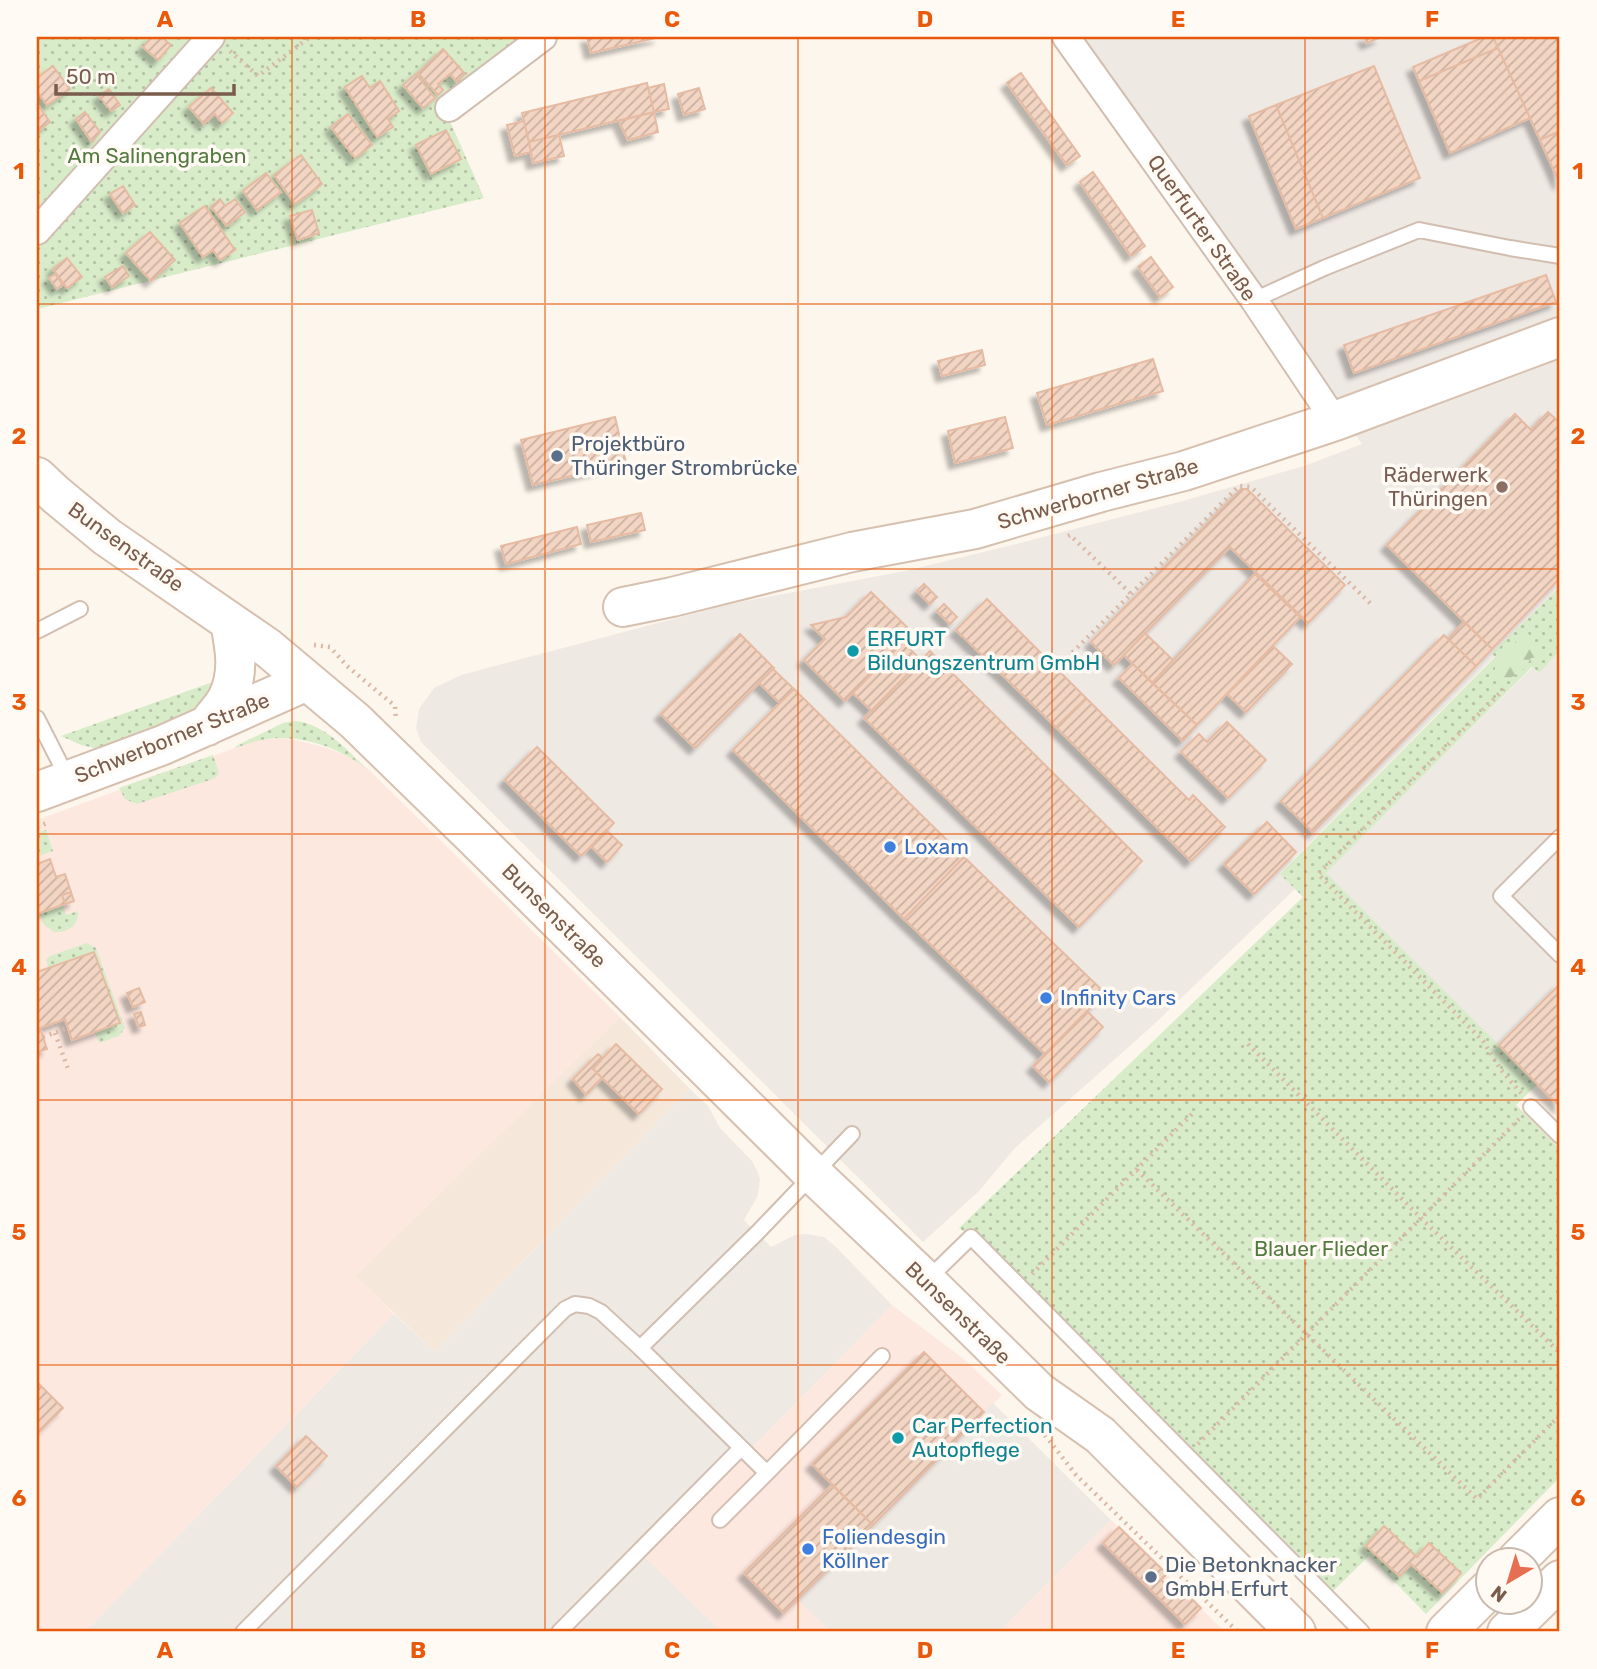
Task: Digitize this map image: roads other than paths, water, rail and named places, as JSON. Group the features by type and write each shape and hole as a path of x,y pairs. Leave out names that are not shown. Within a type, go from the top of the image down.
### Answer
{"main road":[{"name":"Schwerborner Straße","path":"623,607 852,552 975,529 1184,471 1335,421 1560,337"},
{"name":"Bunsenstraße","path":"37,477 107,537 268,648 355,721 470,840 813,1174 1039,1392 1100,1435 1296,1632"},
{"path":"207,726 227,699 236,670 230,622"},
{"name":"Schwerborner Straße","path":"53,786 163,746 307,681"},
{"name":"Bunsenstraße","path":"1039,1392 1056,1429 1259,1632"},
{"path":"1531,1546 1560,1517"},
{"path":"1507,1632 1560,1580"},
{"path":"1446,1632 1474,1605"}],"street":[{"path":"449,108 543,37"},
{"name":"Querfurter Straße","path":"1066,37 1254,300 1335,421"},
{"path":"37,231 217,41"}],"lane":[{"path":"1254,300 1324,268 1419,230 1560,256"},
{"path":"37,631 80,609"},
{"path":"37,718 53,786"},
{"path":"1560,837 1501,896 1560,955"},
{"path":"1531,1107 1560,1136"},
{"path":"640,1348 757,1233 852,1134"},
{"path":"926,1281 971,1237 1362,1632"},
{"path":"243,1632 565,1309 575,1304 589,1306 601,1312 767,1473"},
{"path":"720,1520 883,1356"},
{"path":"559,1632 741,1448"}],"place":[{"name":"Projektbüro Thüringer Strombrücke","path":"557,456"},
{"name":"Räderwerk Thüringen","path":"1502,487"},
{"name":"ERFURT Bildungszentrum GmbH","path":"853,651"},
{"name":"Loxam","path":"890,847"},
{"name":"Infinity Cars","path":"1046,998"},
{"name":"Car Perfection Autopflege","path":"898,1438"},
{"name":"Foliendesgin Köllner","path":"808,1549"},
{"name":"Die Betonknacker GmbH Erfurt","path":"1151,1577"}],"park label":[{"name":"Am Salinengraben","path":"157,156"},
{"name":"Blauer Flieder","path":"1321,1249"}]}
